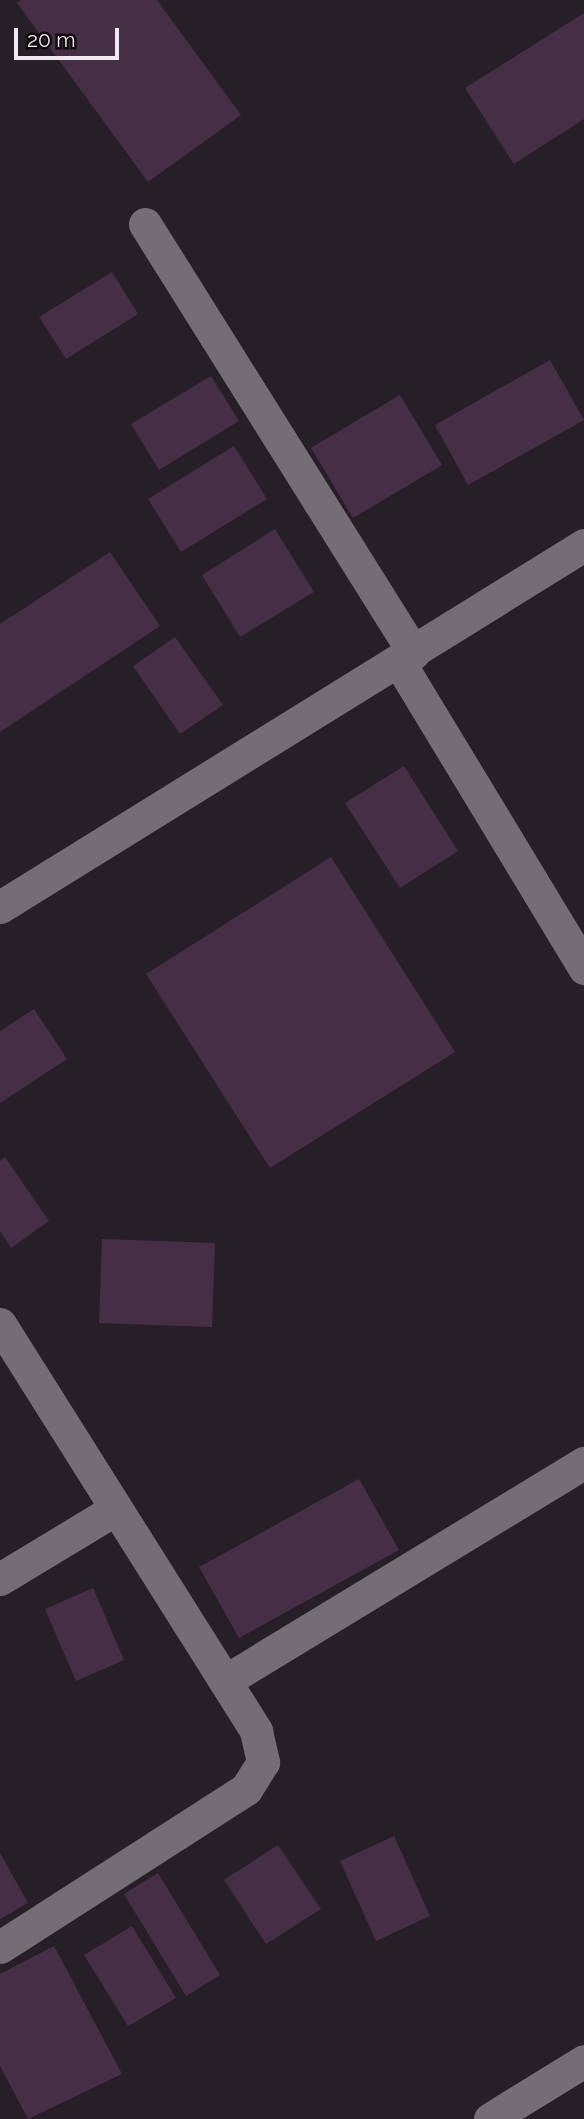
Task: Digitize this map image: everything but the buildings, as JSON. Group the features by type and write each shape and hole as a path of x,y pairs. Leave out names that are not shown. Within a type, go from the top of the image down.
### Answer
{"street":[{"path":"145,224 406,658 584,968"},
{"path":"0,906 406,658 584,545"},
{"path":"0,1324 114,1510 225,1681 262,1751 254,1783 0,1947"},
{"path":"225,1681 584,1463"},
{"path":"0,1579 114,1510"},
{"path":"490,2119 584,2061"}]}
